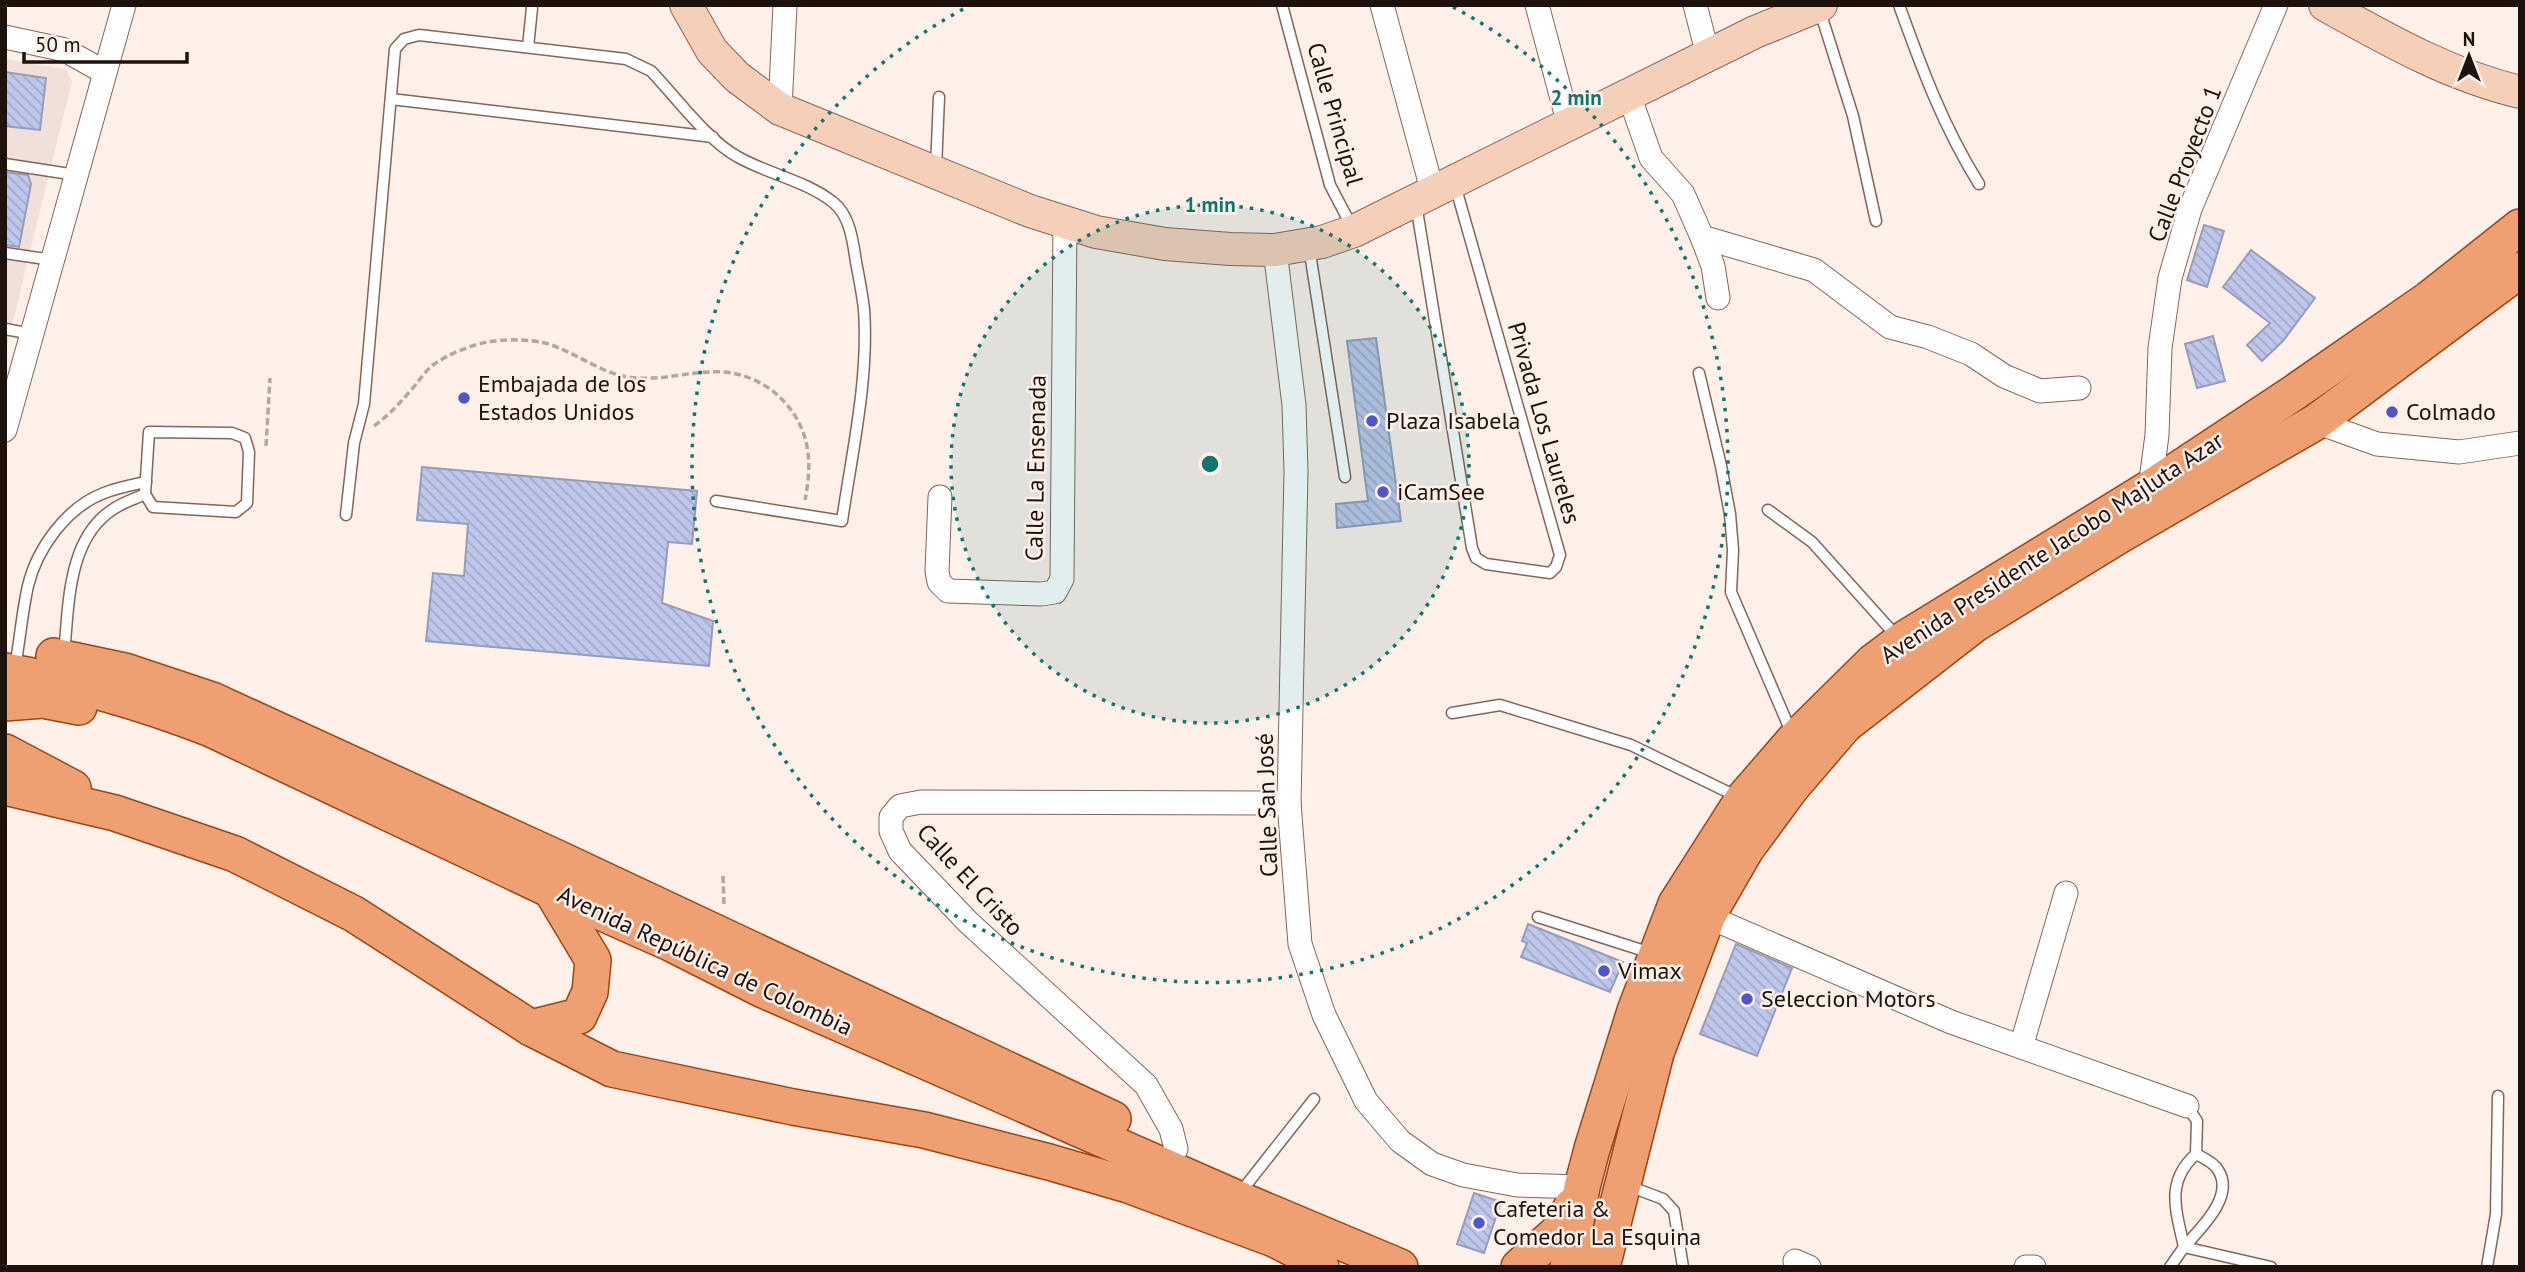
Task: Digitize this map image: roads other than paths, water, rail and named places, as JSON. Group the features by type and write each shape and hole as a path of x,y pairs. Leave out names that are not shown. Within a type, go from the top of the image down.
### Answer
{"main road":[{"path":"686,5 712,51 737,77 780,109 1030,211 1096,232 1164,244 1275,250 1309,245 1354,231 1755,32 1820,6"},
{"path":"2325,5 2425,60 2520,92"},
{"name":"Avenida Presidente Jacobo Majluta Azar","path":"1606,1260 1622,1184 1656,1053 1708,915 1746,849 1791,788 1845,725 1975,624 2156,499 2430,299 2520,226"},
{"name":"Avenida Presidente Jacobo Majluta Azar","path":"1568,1267 1582,1187 1635,1011 1676,904 1743,799 1794,740 1872,662 1901,641 2156,499 2316,422 2520,270"},
{"path":"10,669 43,700 112,714 163,732 186,734 211,729"},
{"name":"Avenida República de Colombia","path":"10,669 62,669 211,729 551,890 672,944 761,989 1183,1163 1236,1198 1400,1267"},
{"path":"62,669 125,671 212,700 557,858 1183,1163"},
{"path":"5,752 62,781 115,813"},
{"path":"5,787 115,813 235,854 354,914 531,1028 612,1069 793,1107 924,1130 1128,1185 1274,1239 1311,1258 1321,1267"},
{"path":"531,1028 579,1016 590,992 593,960 551,890"},
{"path":"1519,1267 1558,1232 1582,1187"}],"street":[{"path":"7,416 124,5"},
{"path":"780,109 785,5"},
{"path":"1382,5 1434,192"},
{"path":"1537,5 1569,125"},
{"path":"1695,5 1708,55"},
{"name":"Calle Proyecto 1","path":"2156,499 2160,348 2170,278 2190,209 2276,5"},
{"path":"5,37 65,50 104,72"},
{"path":"1629,95 1651,158 1683,194 1702,237 1713,266 1718,298"},
{"name":"Calle La Ensenada","path":"940,497 937,571 939,582 948,591 1041,594 1055,592 1062,579 1065,222"},
{"path":"1702,237 1814,270 1890,327 1928,337 1971,354 2004,376 2039,391 2079,388"},
{"name":"Calle San José","path":"1275,250 1294,405 1296,472 1289,803 1300,944 1324,1016 1366,1101 1399,1141 1432,1164 1463,1175 1517,1185 1582,1187"},
{"path":"2316,422 2377,444 2459,452 2520,443"},
{"name":"Calle El Cristo","path":"1183,1163 1171,1129 1146,1085 959,913 901,850 891,831 891,817 900,806 921,802 1289,803"},
{"path":"2021,1047 2066,893"},
{"path":"1676,904 1708,915 1951,1022 2187,1106"},
{"path":"2026,1267 2035,1267"}],"lane":[{"name":"Calle Principal","path":"1282,5 1330,185 1354,231"},
{"path":"1899,5 1929,87 1954,144 1979,184"},
{"path":"1820,6 1853,116 1876,221"},
{"path":"528,47 532,8"},
{"path":"346,515 354,443 364,404 395,49 404,39 419,35 626,59 641,65 651,71 713,137 735,156 818,193 836,204 848,226 853,243 863,309 863,372 842,522 716,501"},
{"path":"936,172 939,97"},
{"path":"391,99 713,137"},
{"path":"5,166 75,177"},
{"name":"Privada Los Laureles","path":"1434,192 1560,555 1556,567 1550,573 1486,564 1476,558 1472,548 1434,192"},
{"path":"1309,245 1345,477"},
{"path":"5,253 52,260"},
{"path":"5,329 32,334"},
{"path":"1699,373 1730,514 1733,550 1731,592 1794,740"},
{"path":"149,432 232,433 245,438 249,452 249,498 244,507 236,512 160,509 150,505 145,494 146,482 149,432"},
{"path":"10,669 28,584 44,549 63,522 75,510 105,492 146,482"},
{"path":"62,669 74,566 84,543 99,522 114,509 145,494"},
{"path":"1768,510 1812,542 1901,641"},
{"path":"1451,713 1500,705 1631,745 1743,799"},
{"path":"1538,917 1657,955"},
{"path":"2487,1267 2497,1214 2498,1096"},
{"path":"1236,1198 1314,1099"},
{"path":"2183,1247 2175,1190 2182,1167 2196,1154 2196,1121 2187,1106"},
{"path":"2170,1267 2183,1247 2211,1217 2220,1195 2221,1177 2214,1164 2196,1154"},
{"path":"1622,1184 1663,1199 1674,1211 1683,1267"},
{"path":"2183,1247 2271,1267"}],"place":[{"name":"Embajada de los Estados Unidos","path":"464,398"},
{"name":"Colmado","path":"2392,412"},
{"name":"Plaza Isabela","path":"1372,421"},
{"name":"iCamSee","path":"1383,492"},
{"name":"Vimax","path":"1604,971"},
{"name":"Seleccion Motors","path":"1747,999"},
{"name":"Cafeteria & Comedor La Esquina","path":"1479,1223"}]}
